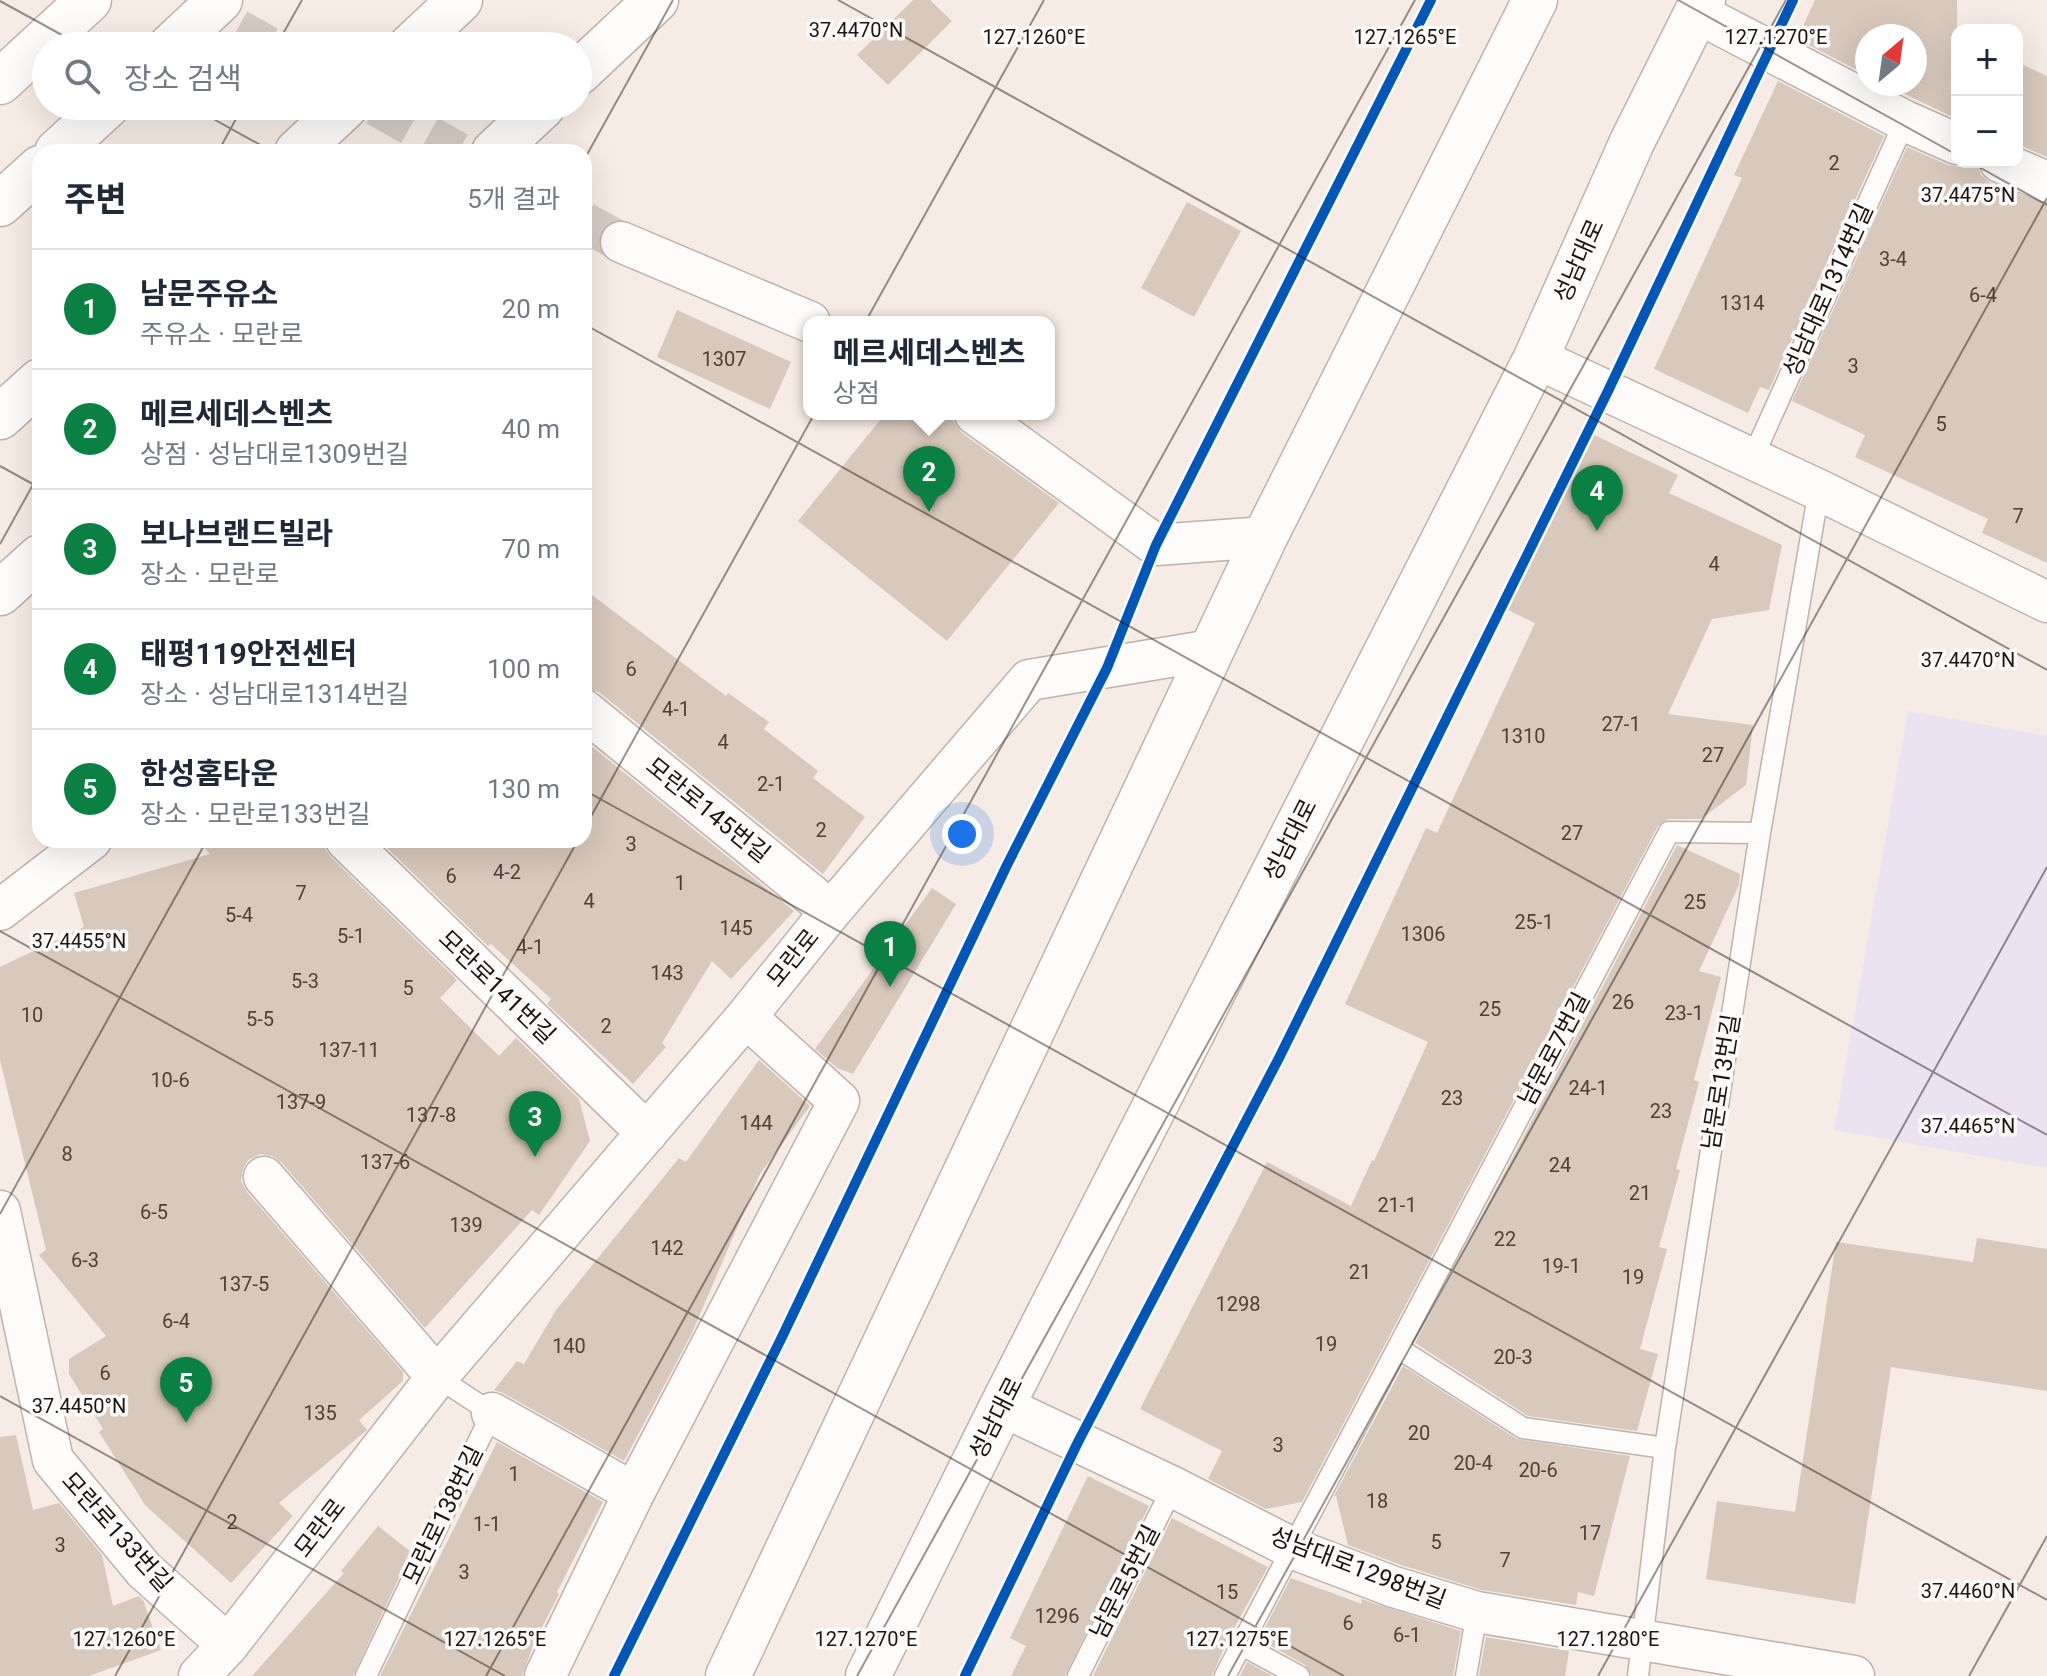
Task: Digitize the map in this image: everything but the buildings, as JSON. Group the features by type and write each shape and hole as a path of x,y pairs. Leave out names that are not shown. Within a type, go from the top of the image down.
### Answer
{"main road":[{"path":"54,32 89,0"},
{"path":"186,32 220,0"},
{"path":"426,32 460,0"},
{"path":"592,60 656,0"},
{"path":"728,1676 1265,537 1535,0"},
{"name":"성남대로","path":"868,1676 1002,1406 1536,358 1632,142 1700,6"},
{"path":"0,82 32,53"},
{"path":"66,144 92,120"},
{"path":"306,144 331,120"},
{"path":"503,144 528,120"},
{"path":"0,204 32,175"},
{"path":"0,417 32,388"},
{"path":"0,593 32,564"}],"street":[{"path":"1700,6 1905,121 1951,141"},
{"path":"2014,168 2047,182"},
{"path":"621,242 803,319"},
{"path":"1536,358 1819,490 2047,602"},
{"path":"983,420 1156,545 1265,537"},
{"name":"모란로","path":"199,1676 226,1660 437,1377 746,1017 831,911 1029,680 1212,650"},
{"name":"모란로145번길","path":"592,717 831,911"},
{"path":"0,910 81,848"},
{"name":"모란로141번길","path":"354,848 647,1133"},
{"path":"545,1676 634,1493 839,1101 746,1017"},
{"path":"264,1177 437,1377"},
{"name":"모란로133번길","path":"0,1211 53,1460 144,1570 226,1660"},
{"name":"성남대로1298번길","path":"1002,1406 1173,1487 1294,1549 1394,1587 1641,1657 1854,1676"},
{"path":"492,1413 634,1493"}],"lane":[{"name":"성남대로1314번길","path":"1752,459 1905,121"},
{"name":"남문로13번길","path":"1641,1657 1665,1448 1760,833 1819,490"},
{"name":"남문로7번길","path":"1225,1676 1669,832 1760,833"},
{"path":"1398,1348 1523,1428 1665,1448"},
{"path":"437,1377 492,1413"},
{"name":"모란로138번길","path":"366,1676 492,1413"},
{"name":"남문로5번길","path":"1078,1676 1173,1487"},
{"path":"1466,1676 1477,1612"},
{"path":"1240,1644 1299,1676"}],"shaded area":[{"path":"1908,711 2047,736 2047,1168 1834,1130"}],"tunnel":[{"path":"185,0 243,32"},
{"path":"401,120 444,144"},
{"path":"592,226 621,242"}],"cycle path":[{"path":"614,1676 782,1337 1007,865 1107,668 1156,545 1431,0"},
{"path":"965,1676 1078,1442 1279,1058 1608,391 1793,0"}],"place":[{"name":"메르세데스벤츠","path":"929,512"},
{"name":"태평119안전센터","path":"1597,531"},
{"name":"남문주유소","path":"890,987"},
{"name":"보나브랜드빌라","path":"535,1157"},
{"name":"한성홈타운","path":"186,1423"}]}
